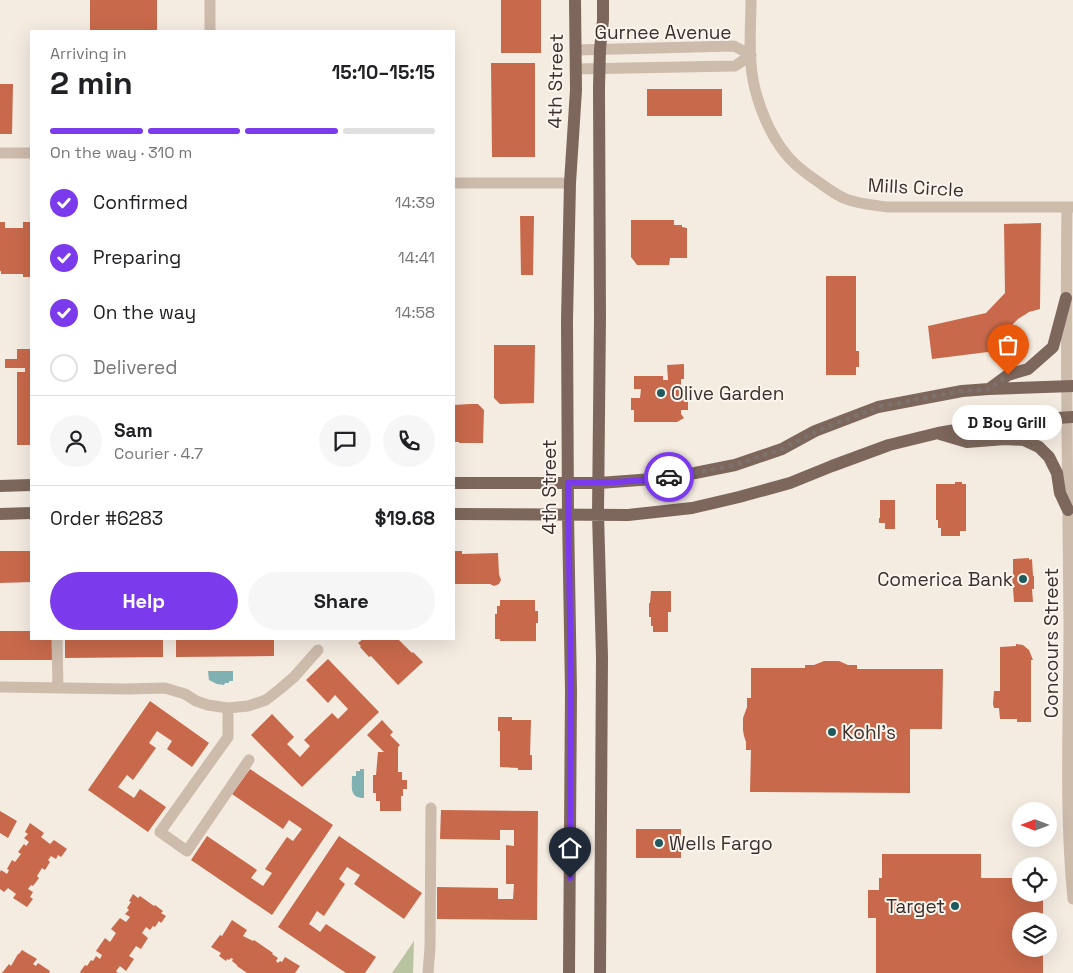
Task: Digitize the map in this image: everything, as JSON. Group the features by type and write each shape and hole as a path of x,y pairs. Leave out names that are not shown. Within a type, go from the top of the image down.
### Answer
{"main road":[{"name":"4th Street","path":"569,973 571,691 567,320 570,183 576,90 575,0"},
{"path":"600,973 602,657 598,514 600,483 600,49 603,0"},
{"path":"989,389 1008,375 1028,369 1053,347 1066,298"},
{"path":"455,484 600,483 653,479 695,473 735,465 782,449 815,432 878,407 962,391 1070,386"},
{"path":"455,514 628,515 692,508 790,483 889,445 938,433 1009,421 1070,417"},
{"path":"938,433 967,442 1005,439 1024,440 1039,447 1049,457 1057,473 1060,493 1068,510"},
{"path":"0,486 30,485"},
{"path":"0,514 30,513"}],"street":[{"path":"210,0 210,30"},
{"name":"Mills Circle","path":"751,0 753,79 760,105 769,127 785,154 806,174 832,192 846,199 887,207 1070,207"},
{"name":"Gurnee Avenue","path":"576,50 734,46 751,55 735,66 576,69"},
{"path":"0,153 30,153"},
{"path":"455,183 570,183"},
{"name":"Concours Street","path":"1070,207 1066,298 1070,386 1068,790 1069,863 1073,899"},
{"path":"57,640 58,688"},
{"path":"0,687 165,688 185,694 196,701 208,705 228,708 248,706 266,700 294,677 318,650"},
{"path":"228,708 228,737 160,832 187,851 249,760"},
{"path":"428,973 430,948 431,808"}],"green space":[{"path":"414,941 413,973 392,973"}],"water":[{"path":"208,671 233,671 233,681 229,681 229,683 224,685 217,684 209,680"},
{"path":"360,769 364,769 364,798 359,798 352,791 352,776 356,776 356,771 360,771"}],"building":[{"path":"90,0 157,0 157,30 90,30"},
{"path":"501,0 541,0 541,53 501,53"},
{"path":"491,63 535,63 535,157 492,157"},
{"path":"0,84 13,84 12,134 0,134"},
{"path":"647,89 722,89 722,116 647,116"},
{"path":"520,216 534,216 533,275 521,275"},
{"path":"631,220 674,220 674,225 682,225 682,227 687,228 687,258 670,258 669,265 637,265 631,257"},
{"path":"0,222 5,222 5,228 23,228 23,222 30,222 30,277 23,277 23,274 1,274"},
{"path":"1041,223 1040,309 1029,312 1018,319 1008,329 996,351 932,359 928,326 986,313 1005,293 1004,224"},
{"path":"826,276 856,276 856,351 859,351 859,367 856,367 856,375 826,375"},
{"path":"494,345 535,345 534,403 500,404 494,398"},
{"path":"17,349 30,349 30,445 17,445 17,372 25,372 25,368 5,368 5,359 17,359"},
{"name":"Olive Garden","path":"684,364 684,379 681,379 681,398 688,398 688,410 681,410 684,418 677,422 634,422 631,398 640,398 641,389 634,389 634,376 663,376 663,380 668,380 667,365"},
{"path":"478,404 484,410 483,443 455,442 455,405"},
{"path":"955,482 966,484 966,531 960,531 960,536 941,536 941,528 938,528 938,520 936,520 936,484 955,484"},
{"path":"880,500 895,500 895,529 885,529 885,523 879,523"},
{"path":"0,551 30,551 30,582 0,583"},
{"path":"455,551 462,551 462,554 498,553 501,580 499,584 494,586 490,584 455,584"},
{"name":"Comerica Bank","path":"1029,558 1029,560 1032,559 1034,576 1033,602 1014,602 1013,559"},
{"path":"651,591 671,591 671,612 668,612 668,632 653,632 651,617 649,617"},
{"path":"500,600 535,600 535,611 538,611 536,641 500,641 500,639 495,639 495,614 497,614 497,606 500,606"},
{"path":"0,631 30,631 30,640 52,640 52,660 0,660"},
{"path":"65,640 163,640 163,657 65,658"},
{"path":"176,640 274,640 274,656 176,657"},
{"path":"362,640 399,640 423,662 398,685 371,656 369,657 358,643"},
{"path":"1016,644 1023,645 1029,650 1033,660 1031,660 1031,722 1017,722 1017,719 1000,719 999,708 994,708 993,704 994,691 1000,691 1000,647 1016,646"},
{"path":"328,659 379,712 302,787 251,735 272,714 294,737 287,744 300,757 310,746 304,740 332,713 338,719 348,709 335,695 328,703 306,680"},
{"path":"824,661 839,661 848,665 857,665 857,669 943,669 942,729 910,729 910,793 750,792 751,750 746,750 743,718 747,707 747,698 751,698 751,668 805,668 805,665 814,665"},
{"path":"150,701 209,743 192,767 167,749 172,741 157,731 149,743 156,748 133,780 127,775 118,787 134,798 140,789 166,807 148,832 88,790"},
{"path":"498,717 512,717 512,720 531,720 530,755 532,755 532,770 500,767"},
{"path":"382,720 393,732 390,735 400,745 398,747 398,772 402,772 402,780 407,780 407,789 403,789 403,796 401,796 401,811 380,811 380,801 376,801 376,793 373,793 373,775 376,775 378,752 384,752 367,735"},
{"path":"250,769 333,825 272,915 191,860 207,836 257,870 251,878 263,886 272,873 265,869 287,837 293,841 302,829 289,820 283,829 232,794"},
{"path":"441,810 538,811 537,920 437,919 437,887 498,888 498,899 513,899 514,884 506,884 506,845 514,846 514,830 500,830 500,840 440,839"},
{"path":"0,811 17,821 8,838 0,833"},
{"path":"30,823 44,833 41,837 50,844 54,840 67,849 61,857 58,855 56,859 51,856 45,870 42,868 37,876 39,878 28,889 33,892 30,897 33,899 27,907 13,898 16,894 8,888 4,892 0,889 0,872 1,870 7,874 9,870 7,869 12,860 15,862 21,854 18,852 24,844 26,846 29,842 24,838 28,834 25,832"},
{"name":"Wells Fargo","path":"636,829 681,829 681,858 636,858"},
{"path":"339,836 422,893 404,919 354,884 360,875 347,867 339,879 345,884 324,916 317,911 309,924 320,932 326,924 376,957 365,973 346,973 278,927"},
{"name":"Target","path":"882,854 981,854 981,878 1012,878 1012,902 1043,902 1043,912 1012,912 1012,957 1043,957 1043,973 876,973 876,918 868,918 868,890 879,890 879,878 882,878"},
{"path":"133,894 155,905 166,916 161,923 159,921 150,930 146,927 142,933 148,938 141,949 136,946 129,956 134,959 126,971 120,966 116,971 118,973 81,973 85,965 87,966 96,956 100,959 102,955 96,951 105,938 110,942 116,933 111,929 120,918 126,922 130,917 125,914 129,910 127,908"},
{"path":"232,920 247,930 243,936 254,940 273,953 278,958 276,961 278,963 282,962 285,957 300,966 295,973 247,973 232,961 233,959 227,959 226,961 219,956 221,953 211,947 220,935 222,936"},
{"path":"22,950 37,959 33,964 36,966 38,963 50,971 49,973 2,973 9,964 11,966"}],"way so far":[{"path":"669,477 735,465 782,449 815,432 878,407 929,396 989,389 1008,375"}],"place":[{"name":"D Boy Grill","path":"1008,375"},
{"name":"Olive Garden","path":"661,393"},
{"name":"Comerica Bank","path":"1023,579"},
{"name":"Kohl's","path":"832,732"},
{"name":"Wells Fargo","path":"659,843"},
{"name":"Target","path":"955,906"}],"route":[{"path":"570,878 571,691 568,483 600,483 669,477"}]}
